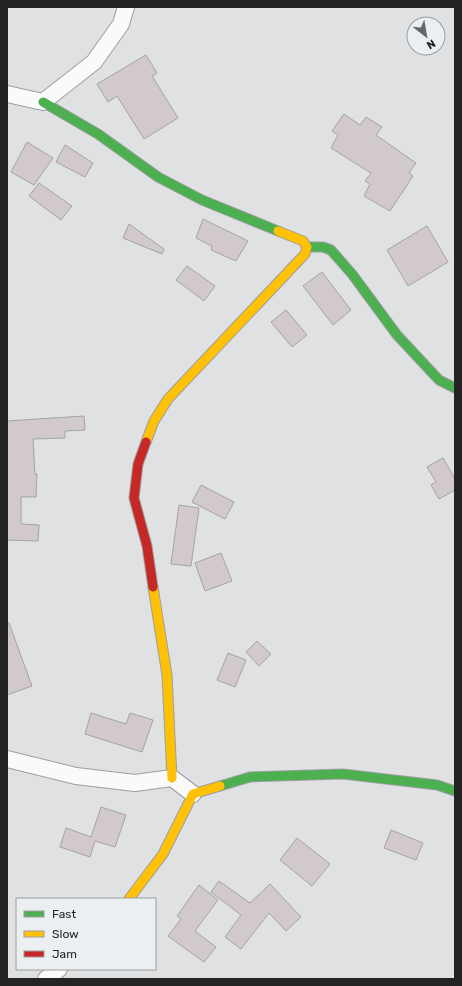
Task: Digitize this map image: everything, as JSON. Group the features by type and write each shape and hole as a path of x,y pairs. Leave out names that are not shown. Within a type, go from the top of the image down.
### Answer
{"street":[{"path":"43,102 94,62 121,24 126,7"},
{"path":"7,94 43,102 98,134 158,177 202,200 303,242 307,247"},
{"path":"307,247 323,247 331,250 352,274 397,335 439,380 455,388"},
{"path":"172,778 167,675 148,546 134,498 138,464 154,420 168,399 305,254 307,247"},
{"path":"7,759 76,776 135,783 172,778 194,794"},
{"path":"130,898 163,854 194,794 250,777 343,774 437,785 455,791"},
{"path":"46,979 58,970"}],"building":[{"path":"146,55 157,73 152,76 178,118 144,139 117,96 108,102 97,84"},
{"path":"344,114 360,125 366,117 382,127 376,135 416,163 409,173 413,176 390,211 364,196 370,184 365,181 371,173 331,148 338,135 332,131"},
{"path":"27,142 53,158 34,185 11,172"},
{"path":"65,145 93,163 85,177 56,162"},
{"path":"39,183 72,206 61,220 29,196"},
{"path":"203,219 248,241 236,261 211,250 212,246 196,238"},
{"path":"129,224 164,249 162,254 123,238"},
{"path":"427,226 448,262 408,286 387,250"},
{"path":"187,266 215,286 204,301 176,280"},
{"path":"322,272 351,310 333,325 303,286"},
{"path":"286,310 307,335 292,347 271,322"},
{"path":"84,416 85,430 65,431 65,438 33,439 35,474 37,474 36,497 21,497 21,524 39,525 38,541 7,540 7,421"},
{"path":"443,458 455,479 455,490 439,499 431,485 436,482 427,467"},
{"path":"201,485 234,502 225,519 192,502"},
{"path":"179,505 199,508 191,566 171,564"},
{"path":"221,553 232,581 205,591 195,563"},
{"path":"7,623 9,623 32,686 7,695"},
{"path":"257,641 271,654 259,666 246,652"},
{"path":"228,653 246,660 235,687 217,680"},
{"path":"91,713 126,724 130,713 153,720 142,752 85,734"},
{"path":"101,807 126,815 115,847 95,841 90,857 60,847 66,828 91,837"},
{"path":"391,830 423,843 416,860 384,848"},
{"path":"297,838 330,864 312,886 280,860"},
{"path":"219,881 250,903 270,884 301,917 286,931 269,913 241,949 225,937 241,915 211,892"},
{"path":"199,885 218,900 195,931 216,947 204,962 168,936 181,919 177,916"}],"traffic: fast":[{"path":"43,102 98,134 158,177 202,200 278,231"},
{"path":"307,247 323,247 331,250 352,274 397,335 439,380 455,388"},
{"path":"220,786 250,777 343,774 437,785 455,791"}],"traffic: slow":[{"path":"146,442 154,421 168,399 305,254 307,247 303,241 278,231"},
{"path":"153,587 167,675 172,778"},
{"path":"130,898 163,854 193,794 220,786"}],"traffic: jam":[{"path":"146,442 138,464 134,498 147,546 153,587"}]}
